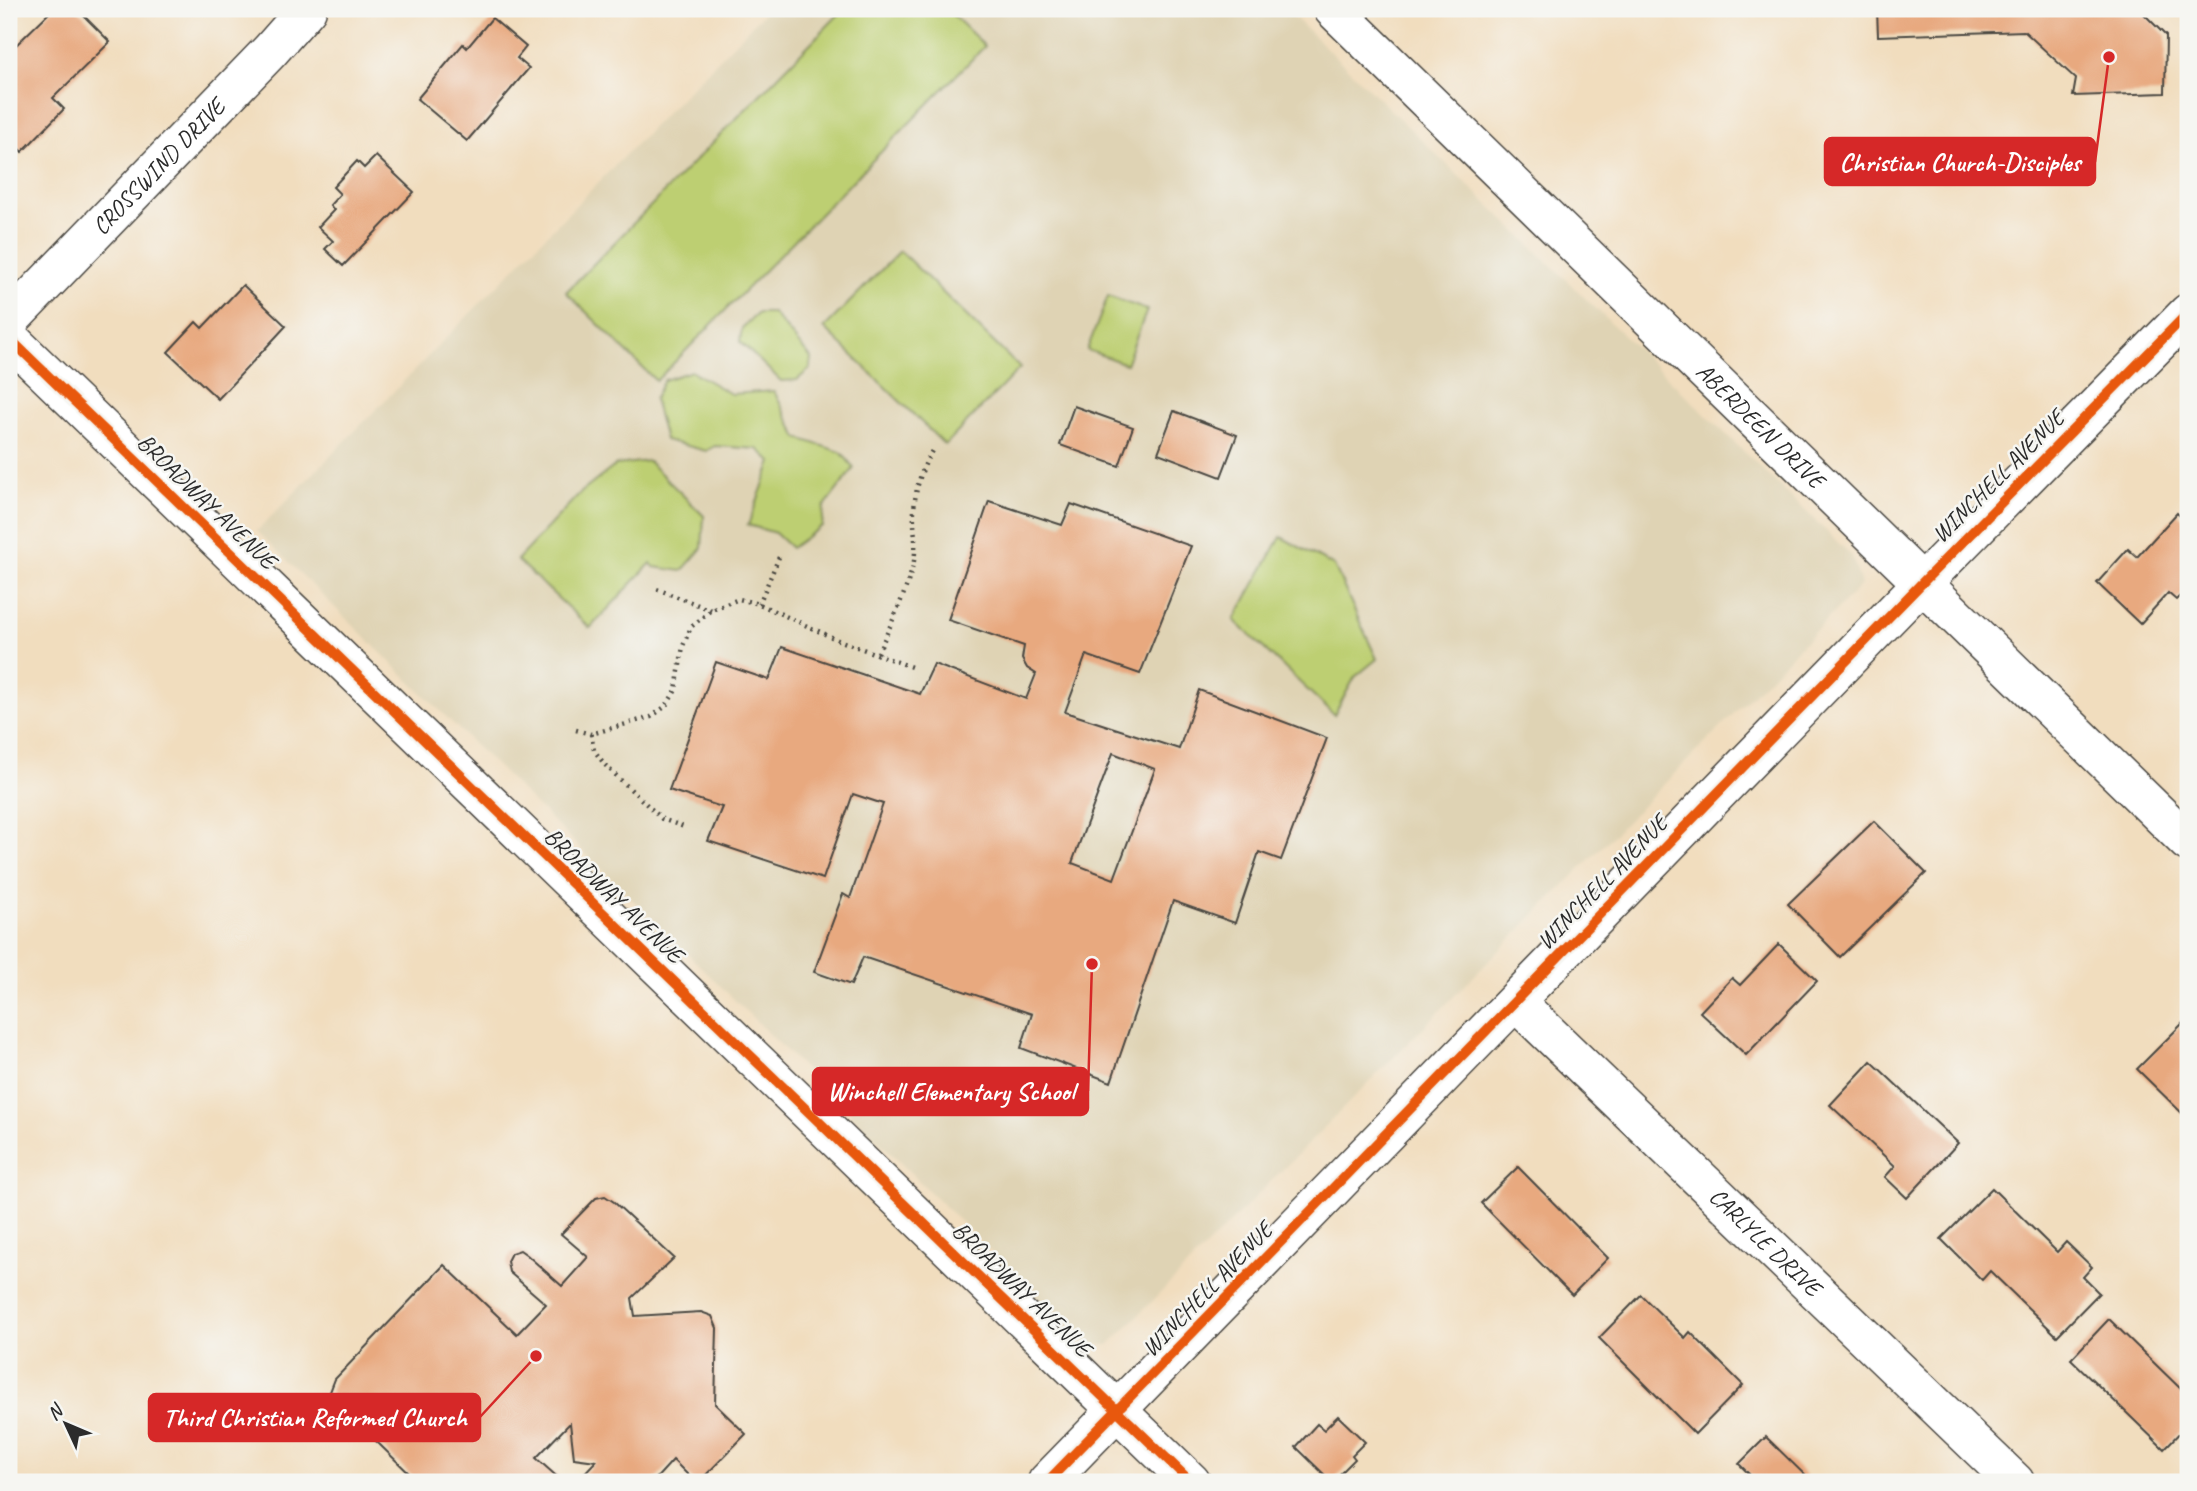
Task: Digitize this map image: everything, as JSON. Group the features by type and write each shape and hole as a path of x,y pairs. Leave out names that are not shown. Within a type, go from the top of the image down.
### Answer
{"street":[{"name":"CROSSWIND DRIVE","path":"9,321 270,51 307,9"},
{"name":"ABERDEEN DRIVE","path":"1334,9 2188,842"},
{"name":"WINCHELL AVENUE","path":"1047,1482 2188,313"},
{"name":"BROADWAY AVENUE","path":"9,338 1191,1482"},
{"name":"CARLYLE DRIVE","path":"1516,1002 2015,1482"}],"path":[{"path":"878,653 893,621 914,560 917,489 925,462 933,449"},
{"path":"759,604 779,557"},
{"path":"657,589 711,610"},
{"path":"576,730 591,734 651,716 666,706 677,690 683,646 691,627 711,610 739,599 759,604 799,624 914,668"},
{"path":"591,734 594,750 605,765 662,819 687,828"}],"shaded area":[{"path":"768,9 1286,9 1852,556 1861,585 1109,1345 1085,1344 257,531"}],"green space":[{"path":"844,9 947,9 985,46 656,381 566,292"},
{"path":"900,251 1020,368 945,445 824,328"},
{"path":"1108,296 1147,310 1126,364 1087,350"},
{"path":"758,313 773,313 811,358 810,369 797,380 781,381 740,342 742,328"},
{"path":"691,371 731,394 774,391 798,438 841,452 854,468 824,507 822,526 791,548 775,533 748,525 772,462 758,449 715,446 706,451 665,440 654,399 664,380"},
{"path":"648,461 704,516 702,548 682,571 654,567 651,563 590,628 517,560 579,494 616,465"},
{"path":"1281,537 1334,566 1377,659 1355,677 1334,715 1234,620"}],"building":[{"path":"53,9 77,9 110,42 53,98 64,109 22,152 9,139 9,46 12,49"},
{"path":"1877,9 2139,9 2166,36 2165,93 2073,96 2076,79 2024,31 1878,36"},
{"path":"492,18 526,47 517,58 529,68 467,141 417,99 463,44 467,48"},
{"path":"376,156 414,192 343,266 325,249 333,241 318,227 334,210 330,205 340,194 333,187 357,161 364,168"},
{"path":"243,285 286,326 218,399 168,352 196,322 202,328"},
{"path":"1074,406 1133,427 1119,466 1060,445"},
{"path":"1174,411 1237,435 1221,477 1158,453"},
{"path":"989,501 1062,525 1071,504 1191,546 1140,674 1086,655 1065,712 1179,749 1199,690 1327,738 1281,860 1259,852 1235,923 1173,901 1111,1082 1021,1048 1032,1014 863,957 851,985 814,972 843,894 850,898 883,804 853,794 823,879 708,841 722,807 669,790 716,662 769,680 782,647 920,694 934,664 1026,699 1036,674 1027,668 1022,659 1024,646 948,620","holes":["1113,753 1155,769 1114,879 1072,863"]},
{"path":"2177,513 2188,523 2188,588 2176,600 2168,593 2140,624 2097,583 2128,549 2137,557"},
{"path":"1874,821 1926,873 1840,957 1788,904"},
{"path":"1779,944 1817,981 1746,1055 1700,1012 1732,978 1740,985"},
{"path":"2188,1018 2188,1119 2137,1069"},
{"path":"1871,1061 1958,1143 1907,1198 1885,1177 1895,1166 1830,1105"},
{"path":"1518,1167 1608,1258 1572,1295 1481,1203"},
{"path":"1992,1188 2057,1252 2066,1242 2092,1267 2083,1277 2099,1293 2057,1336 1990,1271 1982,1280 1941,1239"},
{"path":"605,1196 674,1258 632,1298 635,1316 701,1312 712,1316 717,1328 715,1404 746,1434 699,1482 695,1482 673,1460 653,1482 576,1482 596,1461 574,1458 570,1423 536,1458 563,1482 418,1482 336,1402 330,1392 335,1379 444,1265 517,1334 546,1304 509,1272 507,1261 511,1253 520,1250 562,1286 588,1257 561,1234 596,1198"},
{"path":"1641,1295 1685,1338 1690,1332 1743,1385 1695,1434 1599,1338"},
{"path":"2109,1319 2188,1396 2188,1424 2164,1449 2071,1359"},
{"path":"1338,1416 1365,1442 1352,1455 1355,1459 1332,1482 1296,1447 1317,1424 1324,1430"},
{"path":"1766,1437 1812,1482 1751,1482 1754,1479 1739,1464"}],"cycle path":[{"path":"1047,1482 2188,313"},
{"path":"9,338 1191,1482"}],"place":[{"name":"Christian Church-Disciples","path":"2109,57"},
{"name":"Winchell Elementary School","path":"1092,964"},
{"name":"Third Christian Reformed Church","path":"536,1356"}]}
